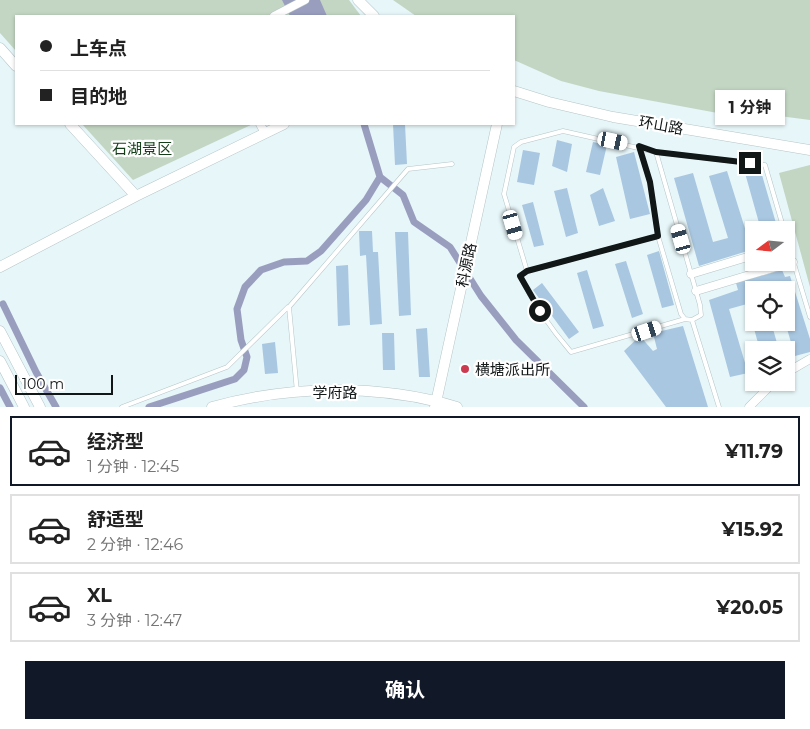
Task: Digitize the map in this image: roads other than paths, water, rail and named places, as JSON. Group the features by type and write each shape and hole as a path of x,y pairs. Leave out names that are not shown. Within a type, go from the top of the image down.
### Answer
{"street":[{"path":"276,15 305,0"},
{"path":"358,0 373,15"},
{"path":"0,48 15,65"},
{"name":"环山路","path":"515,91 549,102 613,116 810,150"},
{"path":"71,125 136,196"},
{"path":"0,267 262,128 278,125"},
{"name":"科源路","path":"435,403 497,125"},
{"path":"691,274 745,258"},
{"path":"696,291 764,271"},
{"path":"0,331 40,406"},
{"path":"795,368 810,359"},
{"path":"0,361 24,406"},
{"name":"学府路","path":"212,406 232,401 297,392 356,391 457,406"},
{"path":"748,406 764,391"}],"lane":[{"path":"527,271 504,194 514,146 521,142 563,131 639,146 656,152 765,165 781,221"},
{"path":"639,146 650,182 658,236 681,314 685,318 692,320 701,315 696,291 656,152"},
{"path":"122,406 227,367 289,307 408,169 452,164"},
{"path":"658,236 527,271 520,276 530,296 559,339 571,352 685,318"},
{"path":"795,266 810,318"},
{"path":"289,307 297,392"},
{"path":"692,320 720,406"}],"water":[{"path":"282,0 320,0 327,15 290,15"}],"waterway":[{"path":"364,125 380,177 403,195 414,222 450,247 481,296 516,340 584,407"},
{"path":"149,407 235,379 244,370 247,357 241,340 237,309 245,287 261,270 284,262 307,261 321,251 366,200 380,177"},
{"path":"3,304 36,372 56,407"},
{"path":"0,388 10,407"}],"place":[{"name":"横塘派出所","path":"465,369"}],"park label":[{"name":"石湖景区","path":"142,148"}]}
